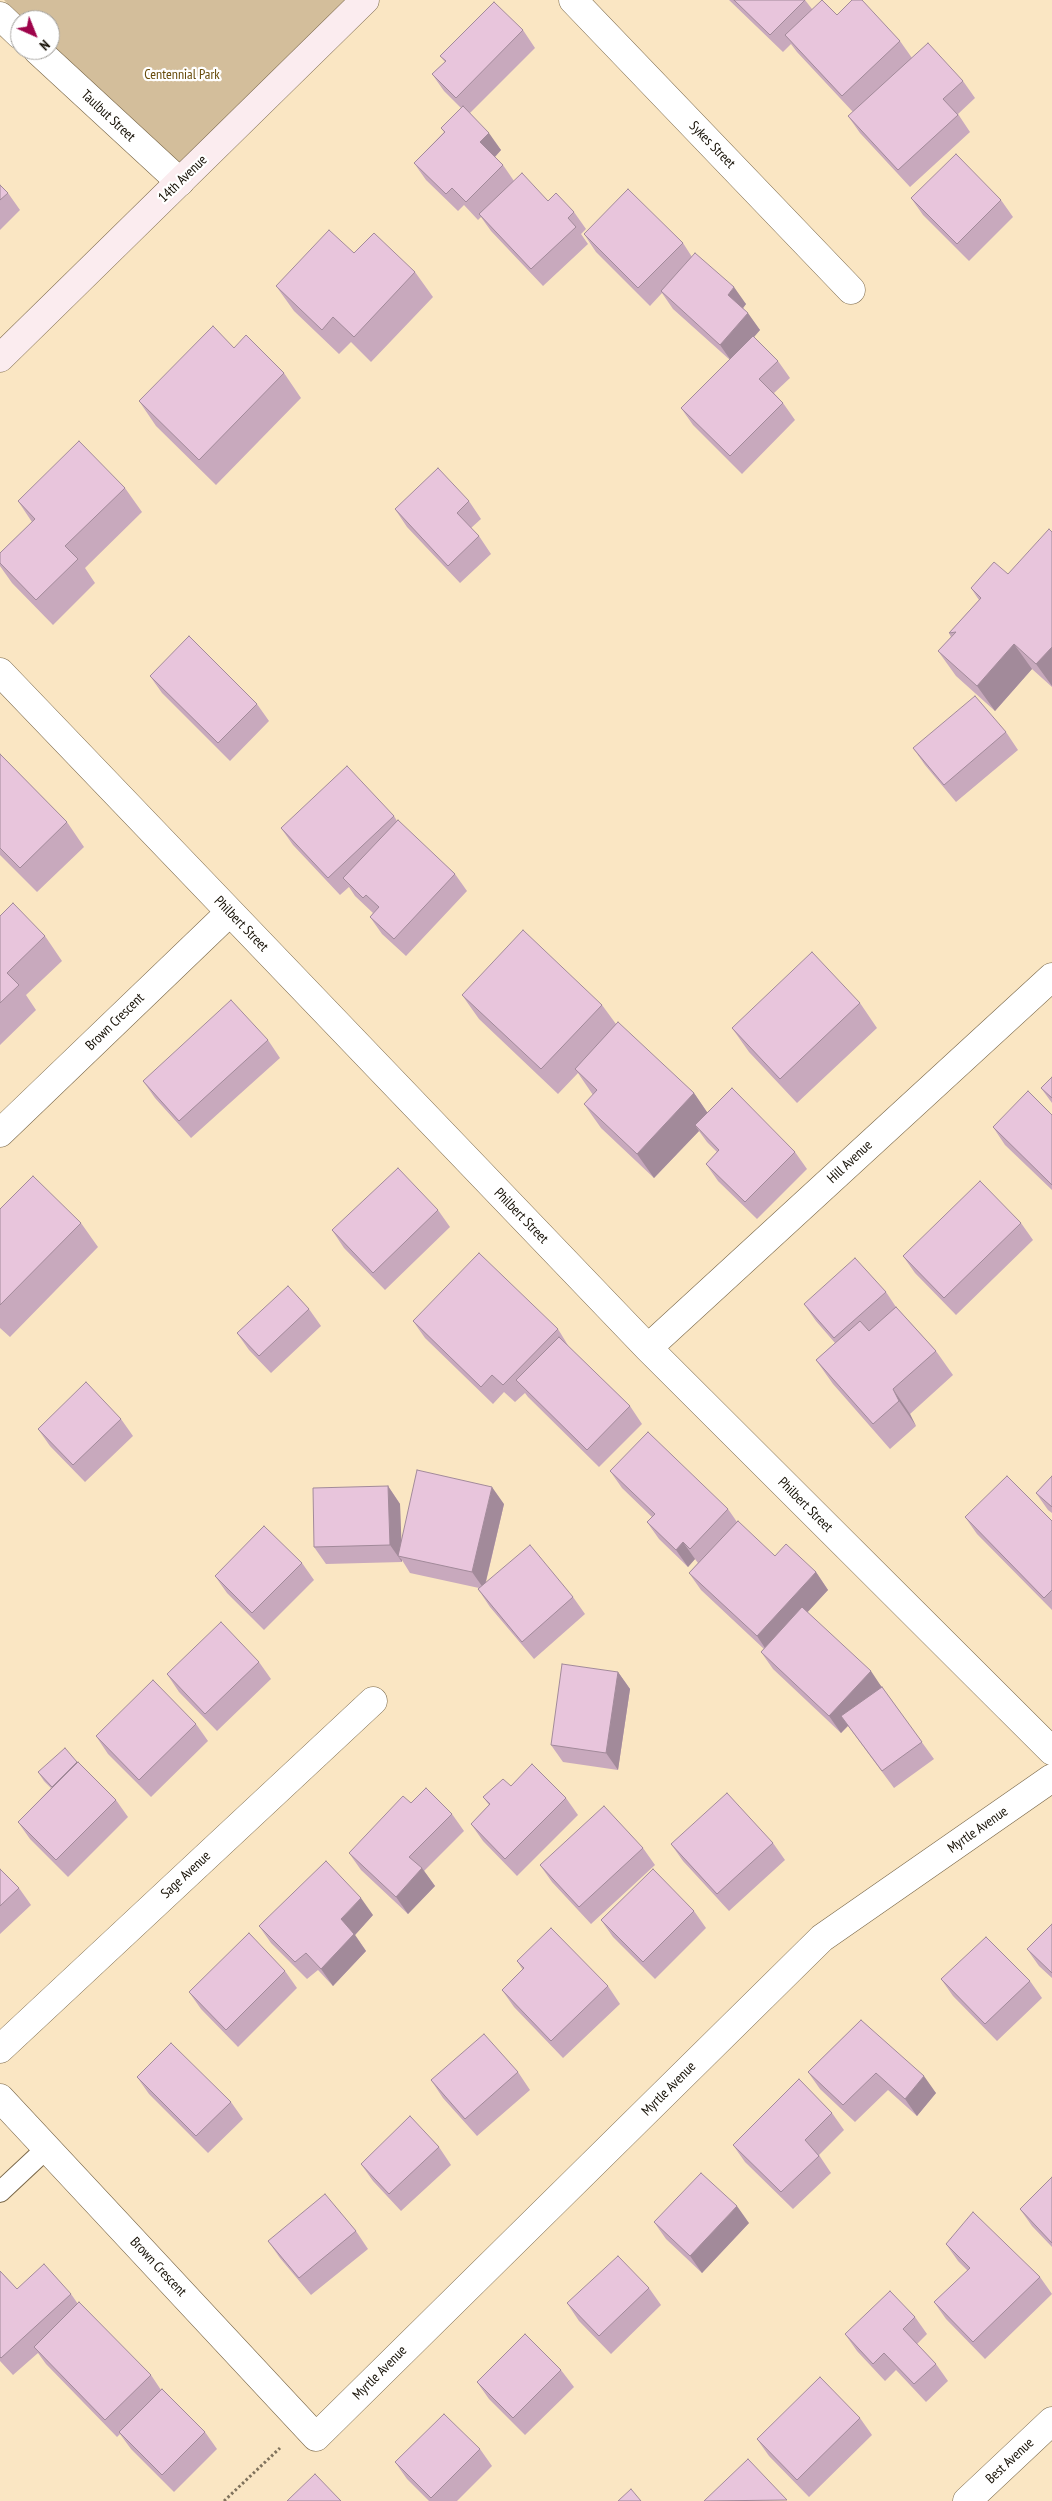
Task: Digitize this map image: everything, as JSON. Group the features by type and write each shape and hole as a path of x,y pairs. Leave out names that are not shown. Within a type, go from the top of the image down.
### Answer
{"street":[{"name":"14th Avenue","path":"0,358 365,0"},
{"name":"Sykes Street","path":"573,0 851,290"},
{"path":"0,16 10,26"},
{"name":"Taulbut Street","path":"48,60 180,182"},
{"name":"Philbert Street","path":"0,672 648,1348 1052,1751"},
{"name":"Brown Crescent","path":"0,1133 230,912"},
{"name":"Hill Avenue","path":"648,1348 1052,977"},
{"name":"Sage Avenue","path":"0,2049 373,1700"},
{"name":"Myrtle Avenue","path":"310,2430 822,1938 1052,1778"},
{"name":"Brown Crescent","path":"0,2098 310,2430"},
{"name":"Best Avenue","path":"967,2501 1052,2421"}],"lane":[{"path":"0,2192 47,2148"}],"path":[{"path":"224,2501 310,2430"}],"green space":[{"name":"Centennial Park","path":"4,0 369,0 180,182 60,58 60,10 14,10"}],"building":[{"path":"734,0 805,0 770,35"},
{"path":"822,0 837,15 852,0 862,0 900,41 842,96 785,35"},
{"path":"494,2 523,30 456,98 432,74 446,61 440,56"},
{"path":"928,43 963,81 943,99 958,115 898,170 848,116"},
{"path":"463,106 489,133 480,142 503,165 466,202 452,188 446,194 414,163 445,132 441,128"},
{"path":"956,154 1001,200 957,244 911,198"},
{"path":"522,173 548,201 556,193 574,212 568,218 576,227 531,269 479,214"},
{"path":"0,185 8,193 0,200"},
{"path":"628,189 683,243 638,288 584,234"},
{"path":"329,230 354,253 374,233 415,272 354,337 333,317 322,330 276,286"},
{"path":"695,253 734,287 728,295 748,313 720,345 661,291"},
{"path":"213,326 234,348 246,335 284,373 199,460 139,401"},
{"path":"753,336 778,361 759,379 783,403 730,456 681,408"},
{"path":"79,441 125,488 65,546 78,559 36,600 0,563 0,553 35,519 18,501"},
{"path":"438,468 469,501 457,513 479,536 448,566 395,509"},
{"path":"1049,529 1052,532 1052,647 1036,664 1014,644 977,686 938,651 956,632 949,633 981,598 971,588 994,562 1008,574"},
{"path":"189,636 257,704 218,743 150,676"},
{"path":"975,696 1006,732 944,785 913,748"},
{"path":"0,754 67,822 20,868 0,848"},
{"path":"347,766 394,816 328,878 281,828"},
{"path":"398,820 455,874 394,939 370,917 379,907 366,895 363,898 343,878"},
{"path":"13,903 45,936 7,973 19,985 0,1003 0,916"},
{"path":"523,930 602,1005 541,1069 462,995"},
{"path":"812,952 860,1003 780,1079 732,1028"},
{"path":"231,1000 268,1040 179,1121 143,1081"},
{"path":"618,1022 694,1093 637,1154 584,1104 597,1090 575,1069"},
{"path":"1052,1077 1052,1098 1041,1088"},
{"path":"732,1088 795,1152 745,1202 706,1164 719,1150 695,1125"},
{"path":"1028,1091 1052,1115 1052,1185 993,1127"},
{"path":"398,1168 438,1210 373,1273 332,1230"},
{"path":"33,1176 81,1223 0,1305 0,1209"},
{"path":"980,1181 1021,1223 944,1298 903,1256"},
{"path":"479,1253 558,1329 503,1385 492,1375 481,1387 413,1321"},
{"path":"855,1258 886,1292 834,1338 804,1304"},
{"path":"288,1286 309,1309 259,1356 237,1333"},
{"path":"896,1307 936,1351 893,1389 899,1401 873,1424 816,1360 860,1321 869,1331"},
{"path":"559,1337 630,1406 587,1450 516,1380"},
{"path":"86,1382 121,1419 73,1465 38,1429"},
{"path":"648,1432 728,1509 690,1549 683,1542 676,1550 647,1522 655,1514 610,1471"},
{"path":"417,1470 492,1487 472,1572 398,1556"},
{"path":"1007,1476 1052,1521 1052,1590 1044,1598 965,1517"},
{"path":"1052,1476 1052,1507 1036,1493"},
{"path":"388,1486 390,1545 314,1547 313,1488"},
{"path":"738,1521 775,1556 786,1544 816,1572 757,1636 689,1573"},
{"path":"264,1526 302,1563 252,1613 215,1576"},
{"path":"530,1545 573,1597 522,1642 478,1589"},
{"path":"802,1607 871,1671 829,1716 761,1652"},
{"path":"221,1622 259,1662 205,1714 167,1674"},
{"path":"562,1664 618,1672 606,1753 551,1745"},
{"path":"153,1680 196,1724 139,1780 96,1736"},
{"path":"882,1687 922,1742 882,1771 841,1716"},
{"path":"65,1748 77,1762 52,1787 38,1772"},
{"path":"78,1762 116,1800 56,1860 18,1822"},
{"path":"532,1764 566,1798 505,1859 471,1824 490,1804 483,1797 503,1779 511,1786"},
{"path":"426,1788 452,1814 409,1857 422,1868 396,1897 349,1853 403,1796 411,1803"},
{"path":"727,1793 773,1843 717,1894 671,1844"},
{"path":"604,1806 643,1848 579,1907 540,1865"},
{"path":"326,1861 361,1898 341,1919 354,1934 321,1969 306,1953 295,1962 259,1926"},
{"path":"0,1869 19,1888 0,1906"},
{"path":"653,1869 694,1911 643,1962 601,1920"},
{"path":"1052,1924 1052,1973 1027,1949"},
{"path":"551,1928 608,1986 551,2041 502,1990 524,1968 517,1961"},
{"path":"249,1933 285,1971 226,2030 189,1992"},
{"path":"986,1937 1030,1981 985,2024 941,1979"},
{"path":"861,2020 924,2076 905,2099 876,2073 843,2105 808,2072"},
{"path":"484,2034 518,2072 465,2119 431,2080"},
{"path":"171,2043 231,2102 196,2136 137,2077"},
{"path":"799,2079 832,2113 805,2140 819,2156 781,2192 733,2145"},
{"path":"410,2116 439,2147 389,2194 361,2164"},
{"path":"701,2173 737,2206 690,2256 654,2222"},
{"path":"1052,2177 1052,2243 1020,2209"},
{"path":"325,2194 356,2231 299,2278 268,2241"},
{"path":"973,2212 1040,2277 973,2342 934,2302 970,2268 946,2244"},
{"path":"618,2256 649,2288 599,2336 567,2303"},
{"path":"44,2264 71,2294 1,2358 0,2271 17,2289"},
{"path":"890,2291 915,2317 903,2329 936,2364 914,2384 884,2353 873,2364 845,2334"},
{"path":"79,2302 151,2375 105,2420 34,2347"},
{"path":"525,2334 561,2370 513,2418 477,2382"},
{"path":"820,2377 860,2418 797,2480 757,2439"},
{"path":"162,2389 205,2432 162,2475 119,2432"},
{"path":"444,2414 480,2449 431,2498 395,2462"},
{"path":"748,2459 787,2500 704,2501"},
{"path":"315,2474 341,2501 287,2501"},
{"path":"631,2489 641,2501 618,2501"}]}
